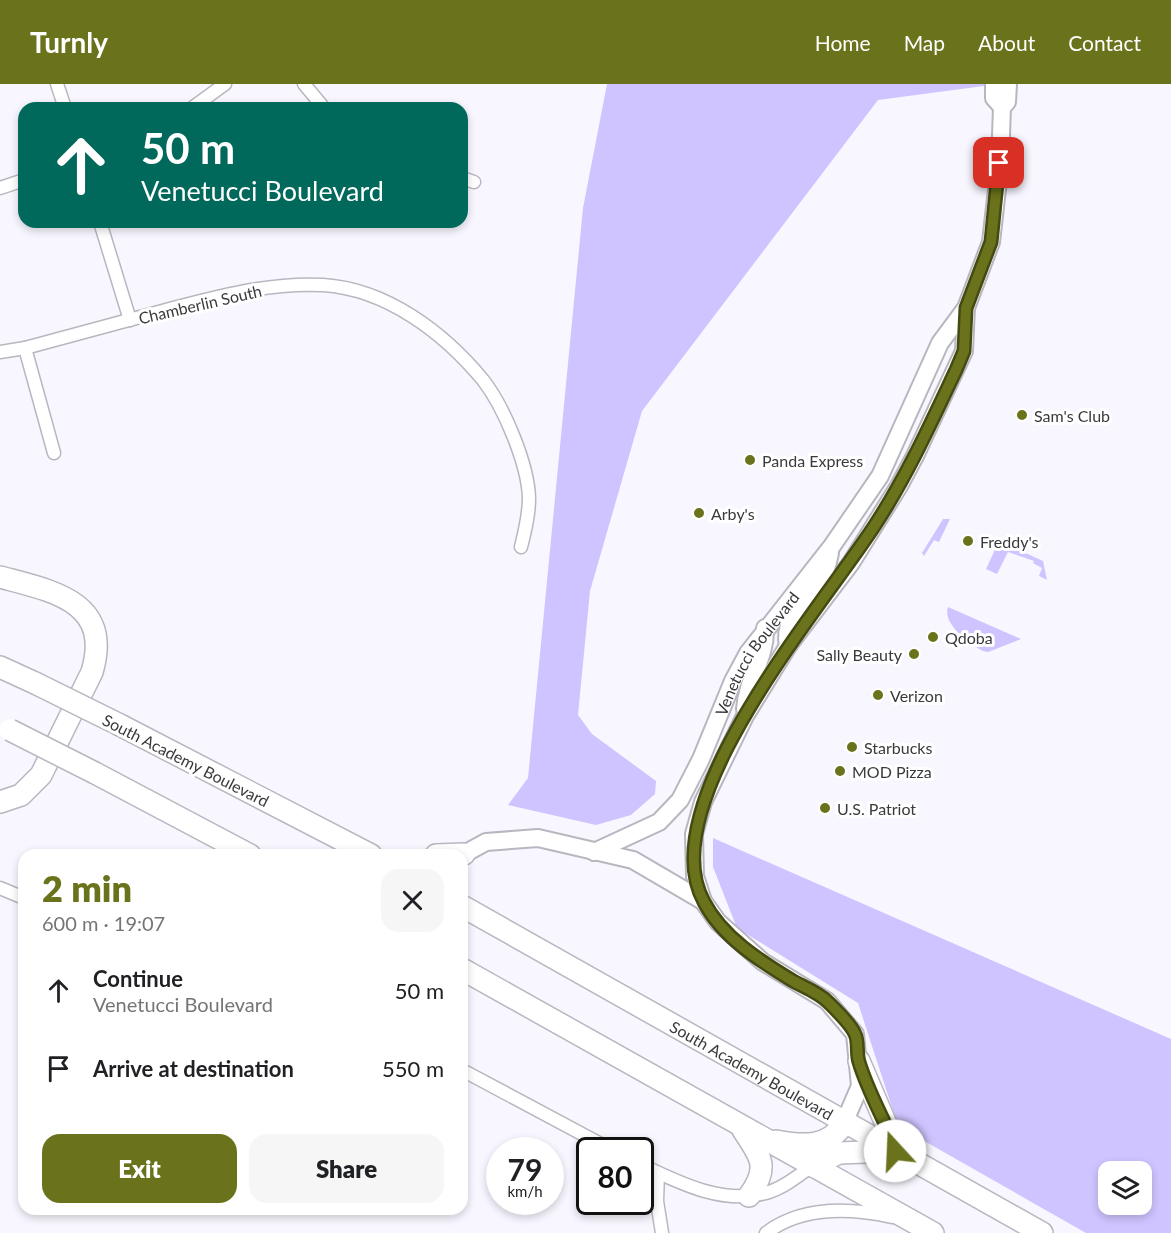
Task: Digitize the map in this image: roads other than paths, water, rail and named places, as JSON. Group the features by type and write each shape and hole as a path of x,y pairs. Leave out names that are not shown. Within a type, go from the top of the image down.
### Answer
{"highway":[{"path":"0,577 57,593 79,607 94,629 97,657 92,672 41,775 21,795 0,802"},
{"name":"South Academy Boulevard","path":"0,667 120,725 359,849"},
{"path":"5,728 239,849"},
{"name":"South Academy Boulevard","path":"468,909 1042,1233"},
{"path":"468,972 933,1233"},
{"path":"812,1166 839,1153 895,1151 892,1138 859,1061"},
{"path":"764,1139 793,1144 814,1144 830,1140 844,1123"},
{"path":"739,1125 759,1153 762,1164 762,1174 749,1196"}],"street":[{"path":"57,84 62,102"},
{"path":"200,102 225,84"},
{"path":"304,84 319,102"},
{"name":"Venetucci Boulevard","path":"994,84 994,98 1002,107"},
{"name":"Venetucci Boulevard","path":"594,852 659,822 680,800 701,759 733,681 765,628 832,546 880,476 940,343 966,308 991,242 1002,107 1007,102 1008,84"},
{"path":"0,188 18,182"},
{"path":"102,228 130,320"},
{"name":"Chamberlin South","path":"0,352 25,348 227,294 281,286 324,285 369,296 419,320 462,354 492,392 515,437 529,496 521,547"},
{"name":"Venetucci Boulevard","path":"844,1123 860,1086 855,1034 827,1001 763,962 736,941 703,902 695,876 694,834 703,802 745,716 788,646 851,563 899,486 964,351 966,308"},
{"path":"25,348 54,453"},
{"path":"788,646 786,635 789,623 823,576 832,546"},
{"path":"745,716 748,690 764,653 765,628"},
{"path":"468,851 486,842 515,837 538,838 633,860 703,902"},
{"path":"0,888 18,896"},
{"path":"468,1073 588,1137"},
{"path":"654,1171 706,1191 731,1197 769,1192 812,1166"},
{"path":"658,1173 657,1201 663,1233"},
{"path":"766,1233 786,1221 836,1210 864,1211 913,1221"}],"place":[{"name":"Sam's Club","path":"1022,415"},
{"name":"Panda Express","path":"750,460"},
{"name":"Arby's","path":"699,513"},
{"name":"Freddy's","path":"968,541"},
{"name":"Qdoba","path":"933,637"},
{"name":"Sally Beauty","path":"914,654"},
{"name":"Verizon","path":"878,695"},
{"name":"Starbucks","path":"852,747"},
{"name":"MOD Pizza","path":"840,771"},
{"name":"U.S. Patriot","path":"825,808"}]}
